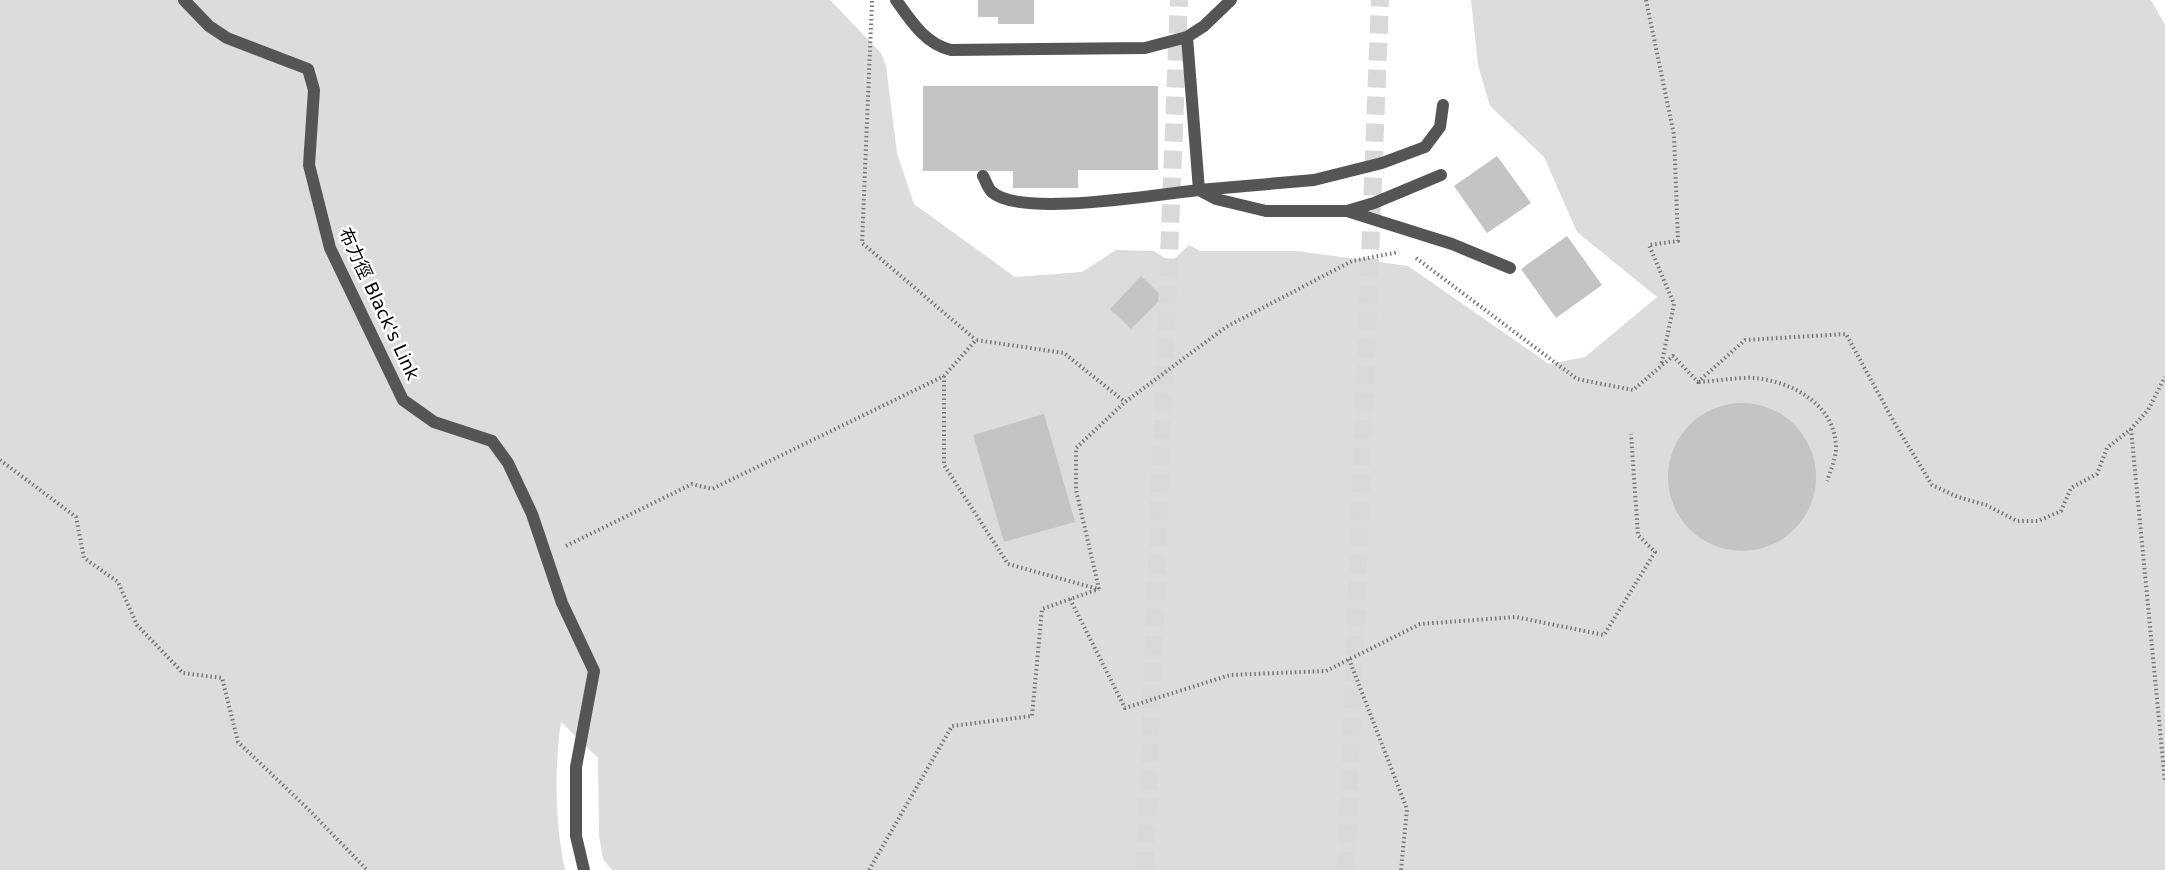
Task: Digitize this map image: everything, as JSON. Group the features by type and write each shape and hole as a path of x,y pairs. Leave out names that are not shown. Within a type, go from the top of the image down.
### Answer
{"street":[{"name":"布力徑 Black's Link","path":"184,0 209,26 227,38 308,69 314,90 309,165 330,248 403,400 434,422 492,441 508,463 532,514 562,603 594,670 576,766 576,836 584,870"},
{"path":"896,0 927,39 940,48 951,50 1145,48 1187,37 1204,26 1231,0"},
{"path":"1187,37 1199,190"},
{"path":"983,176 991,192 1005,200 1056,206 1314,180 1382,163 1425,147 1440,127 1443,105"},
{"path":"1199,190 1216,199 1266,211 1347,211 1374,203 1441,175"},
{"path":"1347,211 1452,244 1510,268"}],"path":[{"path":"872,0 862,243 976,340 1064,353 1125,402"},
{"path":"1646,0 1674,135 1678,241 1649,245 1674,304 1661,366"},
{"path":"1099,589 1076,490 1076,448 1125,402 1226,327 1352,261 1406,250"},
{"path":"1415,257 1577,380 1633,390 1673,356 1698,382"},
{"path":"1698,382 1746,340 1846,334 1895,424 1932,485 2017,521 2037,521 2061,511 2071,488 2097,474 2107,448 2131,429 2148,410 2165,376"},
{"path":"546,556 692,484 712,489 944,376 976,340"},
{"path":"944,376 944,465 1008,564 1099,589"},
{"path":"1698,382 1754,378 1789,386 1811,397 1833,425 1836,452 1827,481"},
{"path":"2131,429 2165,782"},
{"path":"1070,599 1125,708 1230,675 1326,671 1420,624 1516,617 1604,635 1655,552 1638,535 1631,434"},
{"path":"0,460 76,517 84,558 118,582 137,625 183,673 222,678 238,742 367,870"},
{"path":"869,870 952,726 1032,716 1042,609 1099,589"},
{"path":"1349,659 1407,809 1401,870"}],"shaded area":[{"path":"0,0 830,0 881,53 886,66 897,153 914,204 1015,277 1082,272 1116,250 1154,251 1171,262 1189,245 1200,251 1297,251 1408,266 1549,364 1585,357 1657,297 1577,232 1544,157 1490,106 1478,65 1471,0 2151,0 2165,25 2165,870 612,870 603,859 599,836 598,758 561,722 557,758 557,796 559,834 565,870 0,870"}],"building":[{"path":"978,0 1034,0 1034,24 998,24 998,17 978,17"},
{"path":"923,86 1158,86 1158,170 1078,170 1078,188 1013,188 1013,171 923,171"},
{"path":"1497,156 1531,203 1487,233 1454,186"},
{"path":"1567,236 1602,285 1556,318 1521,269"},
{"path":"1141,276 1163,297 1131,329 1110,309"},
{"path":"1742,403 1770,409 1794,425 1810,449 1816,477 1810,505 1794,529 1770,545 1742,551 1714,545 1690,529 1674,505 1668,477 1674,449 1690,425 1714,409"},
{"path":"1044,414 1075,522 1004,542 973,435"}],"tunnel":[{"path":"1145,870 1179,0"},
{"path":"1346,870 1380,0"}]}
